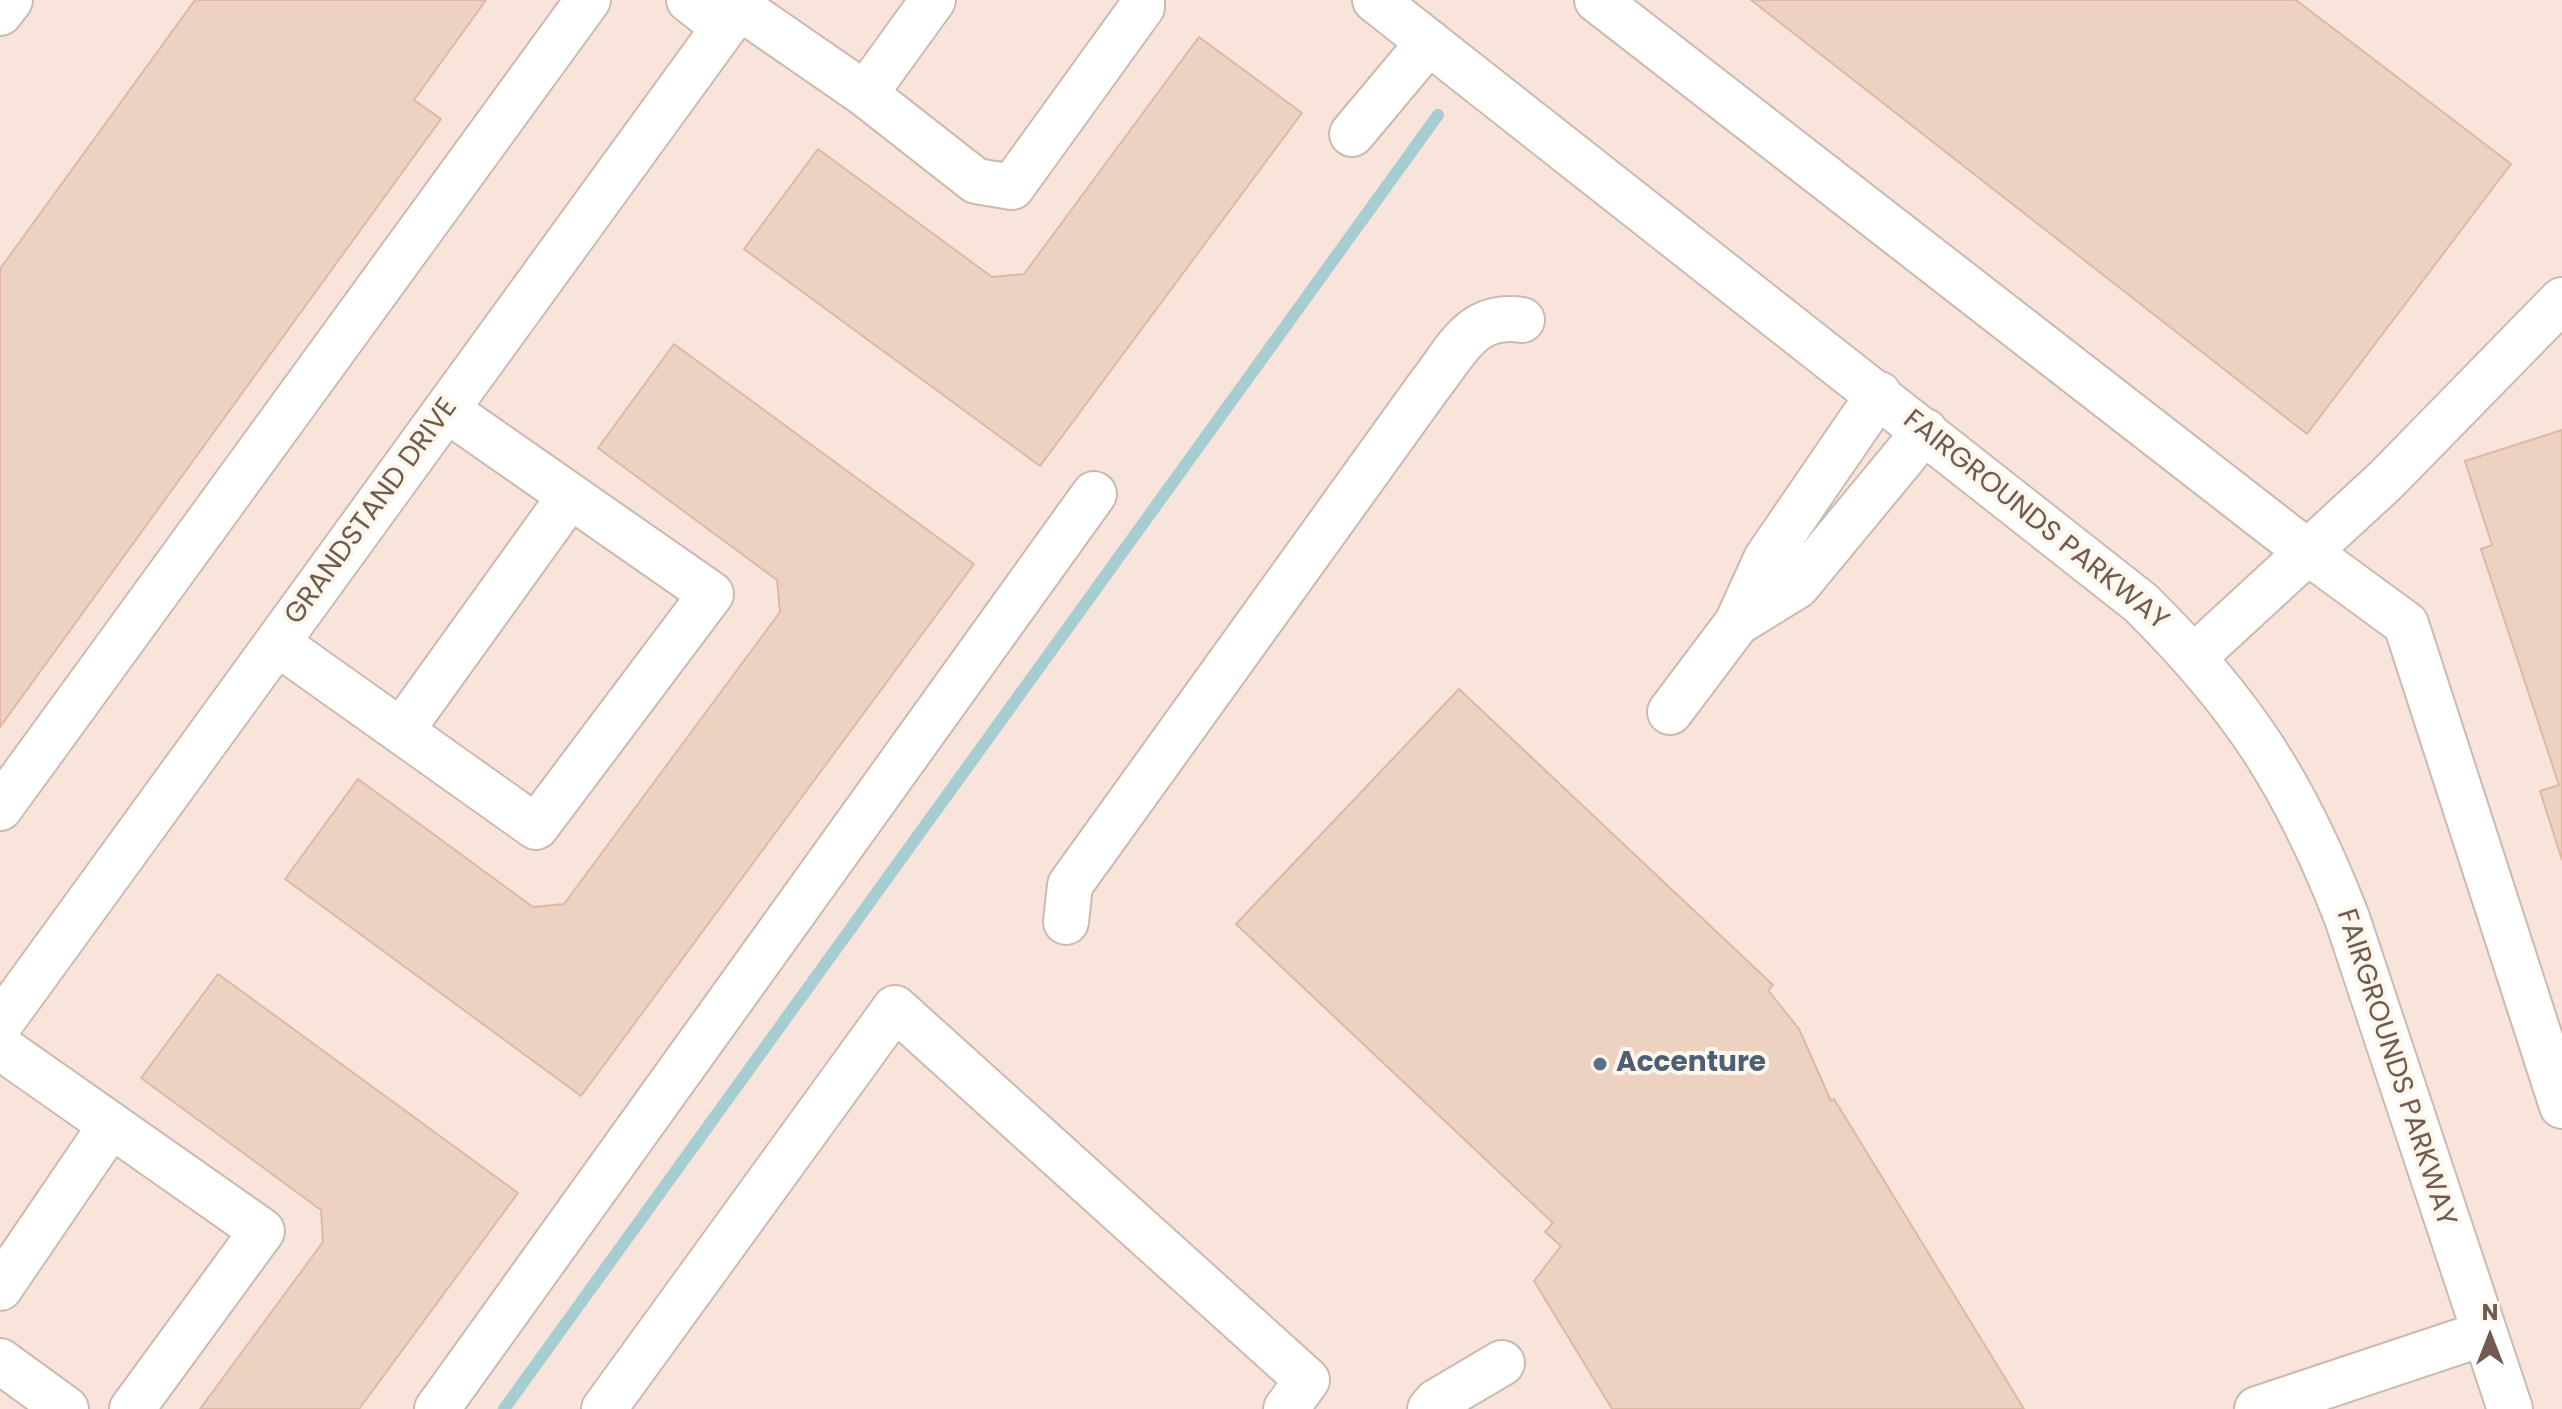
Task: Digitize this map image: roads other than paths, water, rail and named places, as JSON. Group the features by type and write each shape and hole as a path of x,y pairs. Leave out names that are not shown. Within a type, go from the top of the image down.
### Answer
{"street":[{"path":"0,13 10,0"},
{"path":"0,808 588,0"},
{"path":"689,0 736,11 865,94 976,181 1012,187 1142,7 1142,0"},
{"path":"865,94 933,0"},
{"name":"FAIRGROUNDS PARKWAY","path":"1375,0 2141,603 2195,656 2243,715 2285,779 2320,848 2347,918 2482,1334 2510,1409"},
{"path":"1597,0 2309,553 2406,624 2562,1106"},
{"name":"GRANDSTAND DRIVE","path":"0,1024 736,11"},
{"path":"1352,134 1429,42"},
{"path":"2195,656 2386,480 2562,300"},
{"path":"1066,922 1070,885 1429,386 1477,325 1500,316 1522,320"},
{"path":"1670,712 1737,623 1766,559 1879,394"},
{"path":"277,643 536,827 711,594 447,410"},
{"path":"1737,623 1797,586 1925,431"},
{"path":"437,1409 1094,494"},
{"path":"401,731 570,496"},
{"path":"604,1409 895,1008 1307,1380 1286,1409"},
{"path":"0,1047 262,1231 132,1409"},
{"path":"0,1288 111,1125"},
{"path":"2257,1409 2482,1334"},
{"path":"0,1361 66,1409"},
{"path":"1430,1409 1436,1402 1502,1363"}],"waterway":[{"path":"504,1409 1438,115"}],"place":[{"name":"Accenture","path":"1600,1064"}]}
